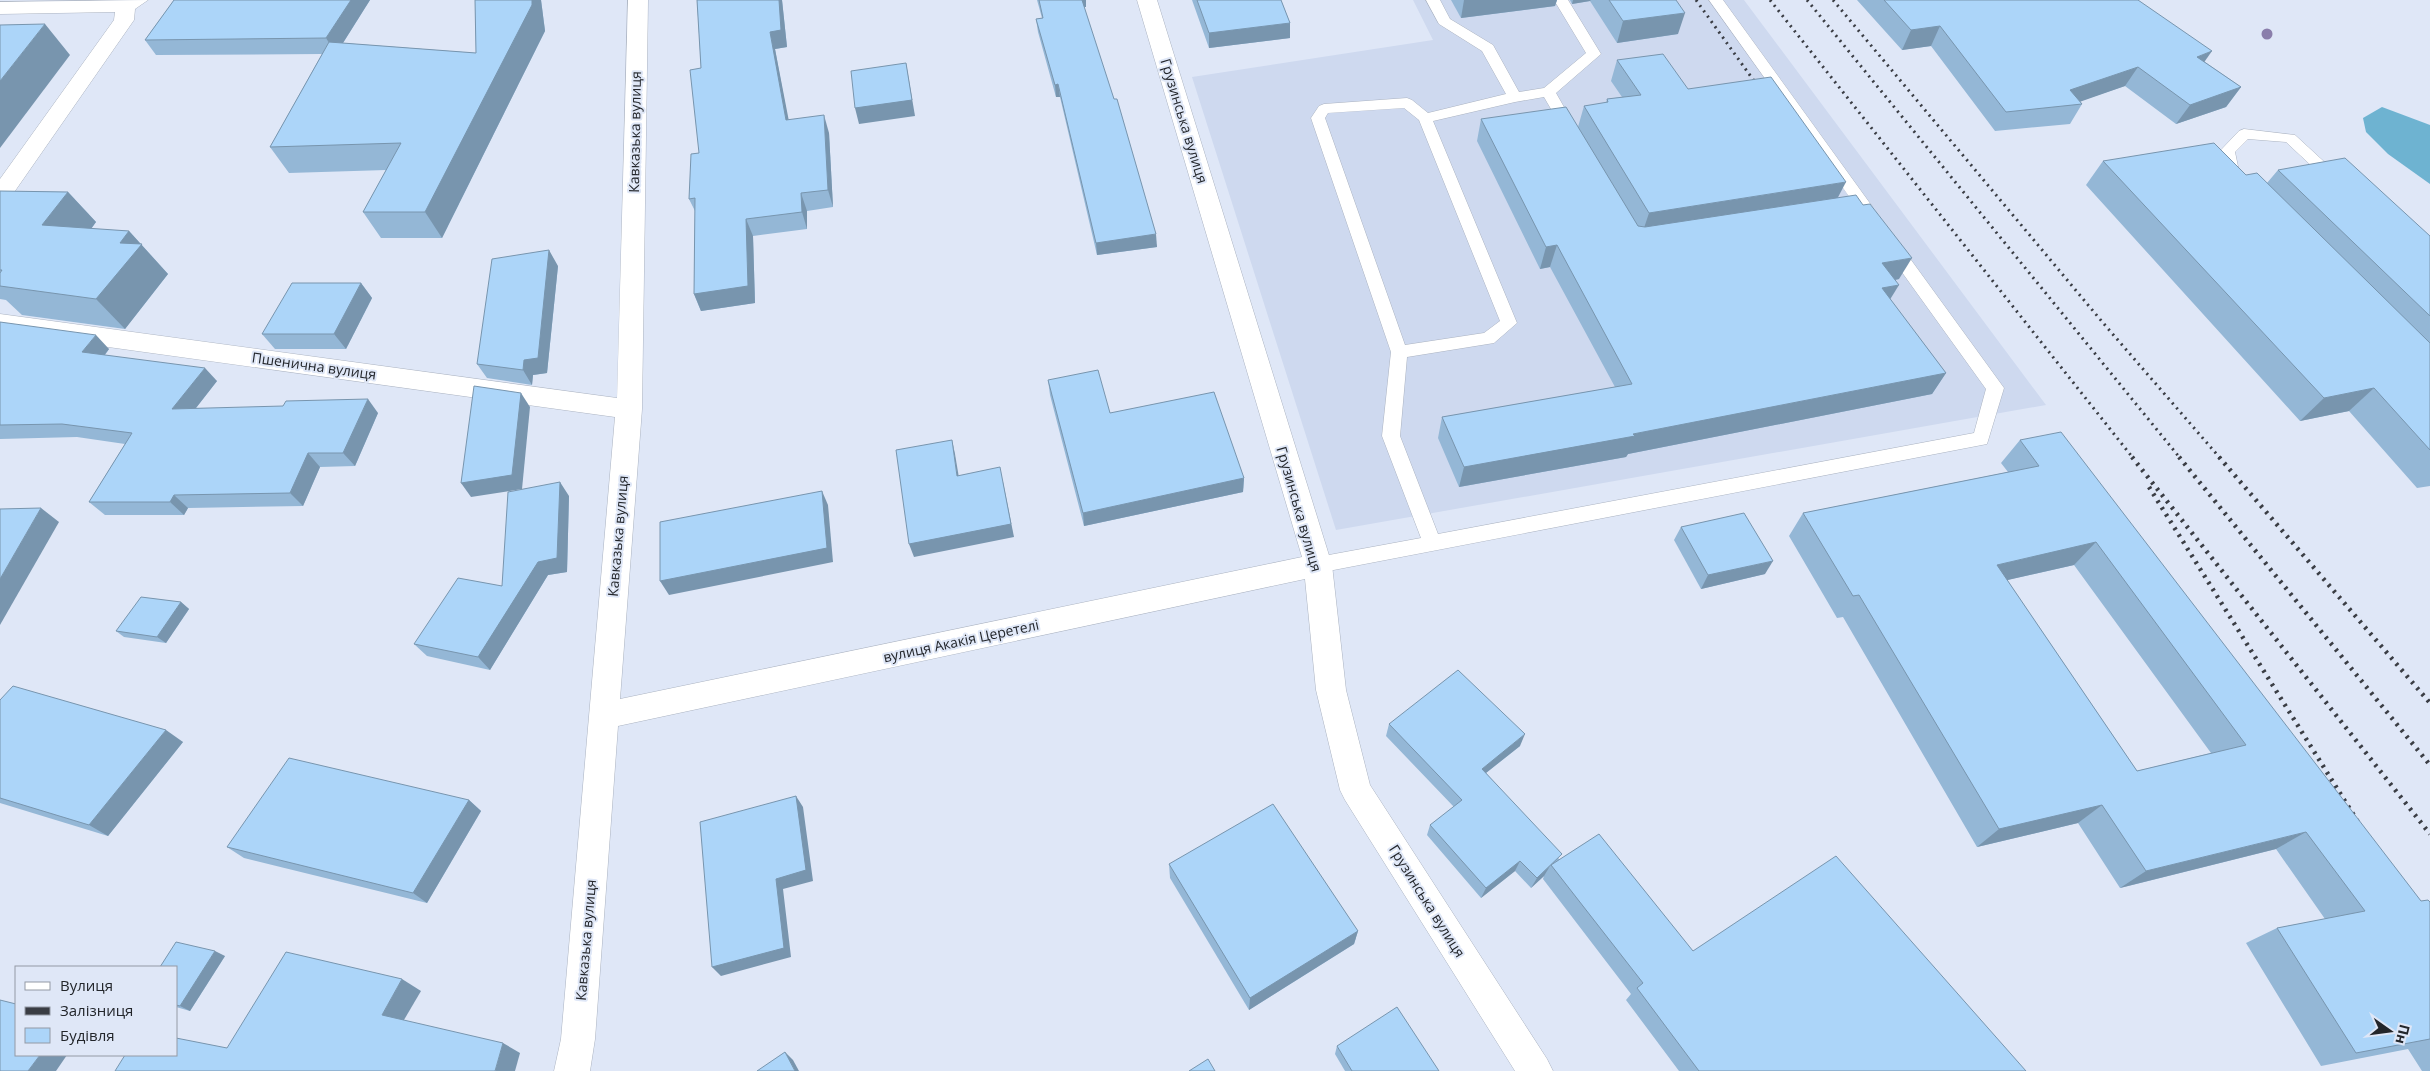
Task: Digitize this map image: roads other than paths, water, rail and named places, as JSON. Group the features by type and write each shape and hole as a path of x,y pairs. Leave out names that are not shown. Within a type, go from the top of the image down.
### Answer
{"street":[{"name":"Кавказька вулиця","path":"572,1071 578,1039 629,409 638,0"},
{"name":"Грузинська вулиця","path":"1147,0 1318,565 1331,690 1356,790 1535,1071"},
{"path":"0,8 132,3 124,20 0,196"},
{"name":"Пшенична вулиця","path":"0,323 629,409"},
{"name":"вулиця Акакія Церетелі","path":"604,716 1318,565"}],"lane":[{"path":"1433,0 1444,21 1488,48 1516,97"},
{"path":"1425,118 1516,97 1548,92 1594,54 1560,0"},
{"path":"1318,565 1981,439 1995,388 1716,0"},
{"path":"1548,92 1578,142"},
{"path":"1399,352 1488,339 1509,323 1425,118 1407,103 1324,109 1318,118 1399,352 1391,436 1432,543"},
{"path":"2247,195 2233,181 2227,152 2244,134 2290,138 2346,189"},
{"path":"1834,210 1864,206"}],"water":[{"path":"2382,107 2430,125 2430,184 2388,154 2366,132 2363,118"}],"railway":[{"path":"1696,0 1762,92"},
{"path":"1770,0 2133,458"},
{"path":"1807,0 2180,458"},
{"path":"1833,0 2104,324 2220,458"},
{"path":"2132,457 2430,834"},
{"path":"2179,457 2430,765"},
{"path":"2219,457 2430,703"},
{"path":"2149,487 2358,822"}]}
